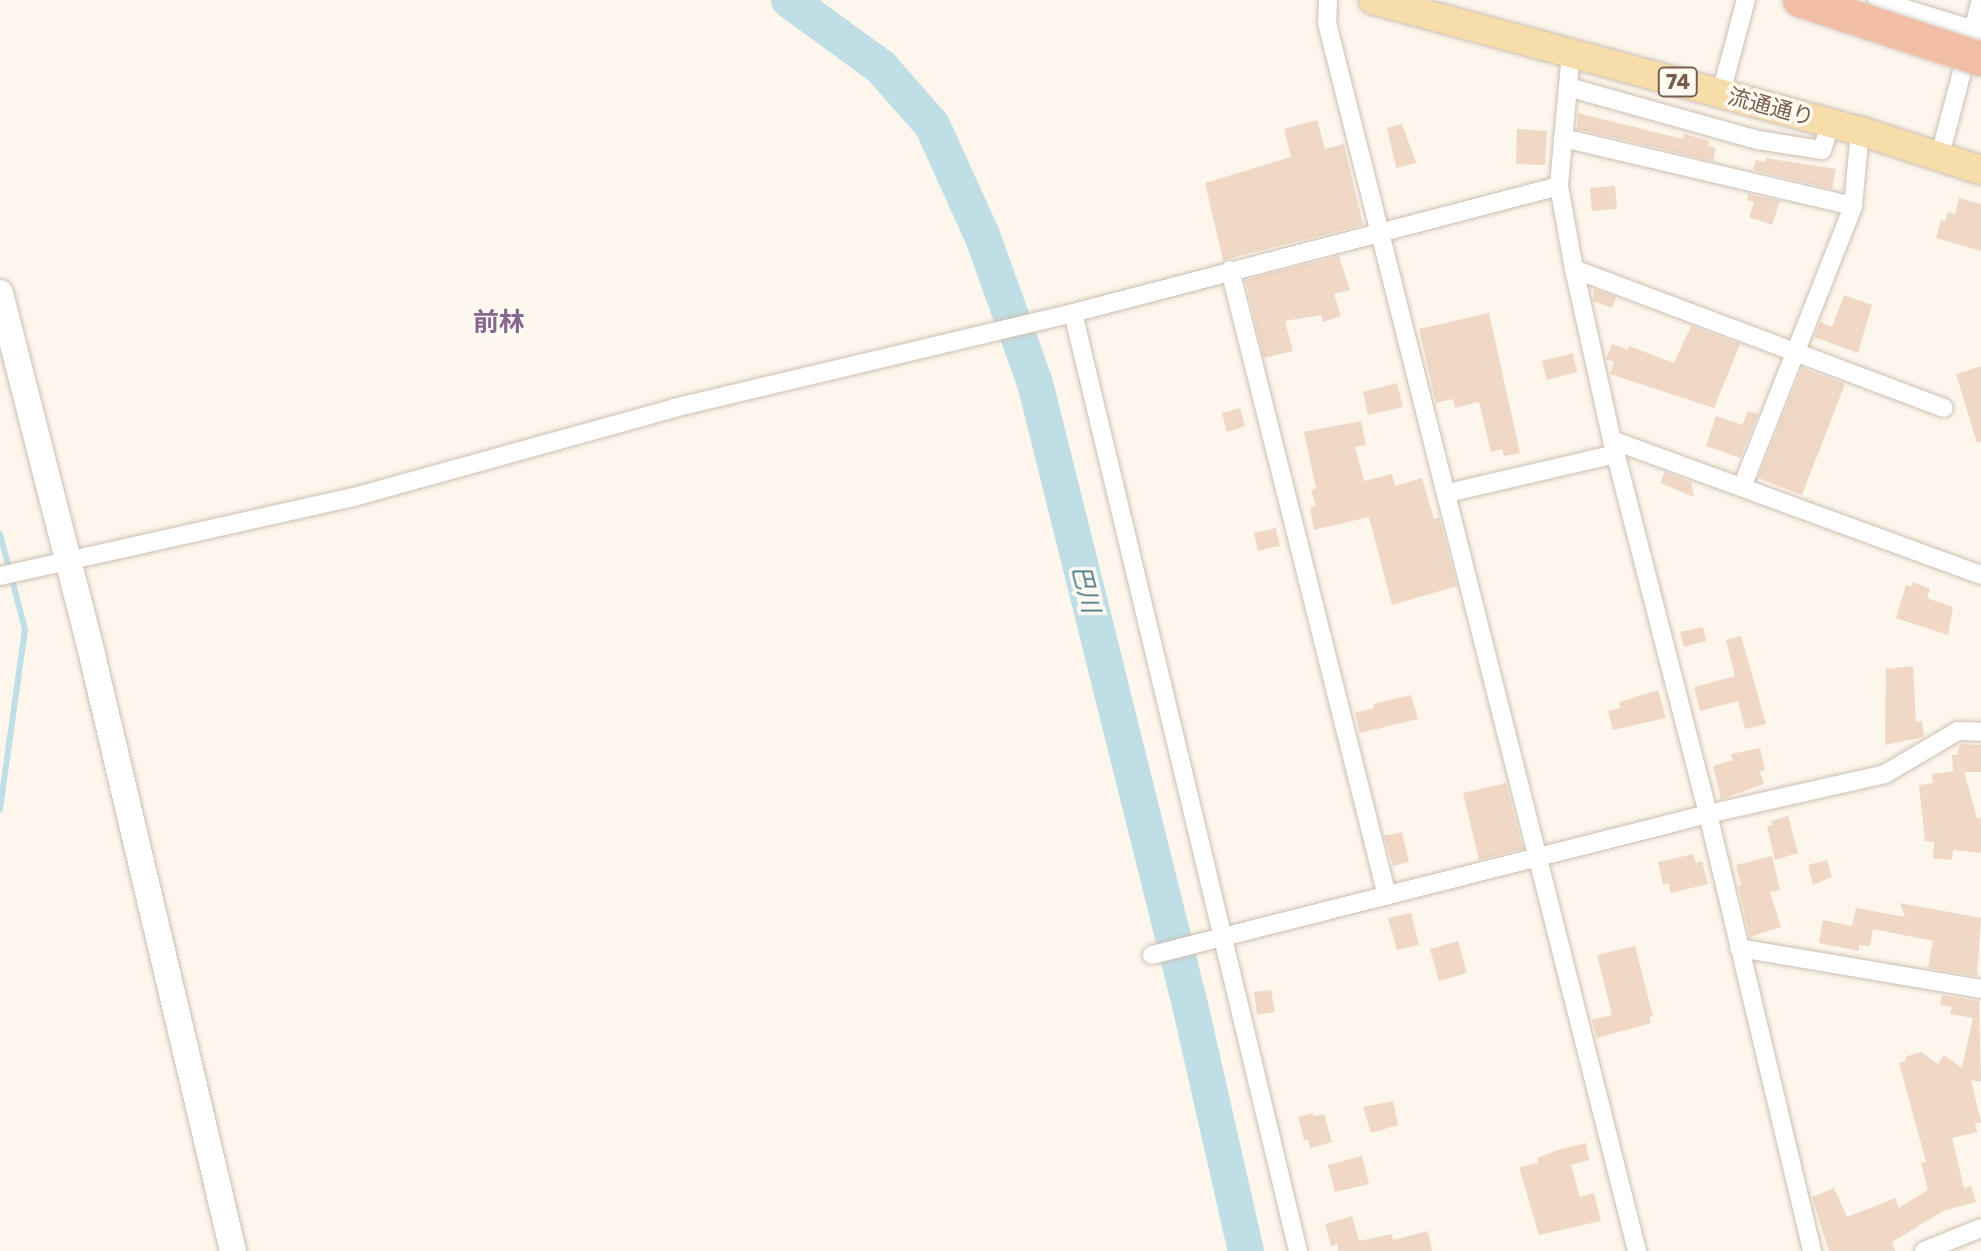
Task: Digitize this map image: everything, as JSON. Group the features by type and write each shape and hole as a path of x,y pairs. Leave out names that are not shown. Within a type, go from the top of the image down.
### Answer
{"highway":[{"path":"1800,0 1979,42"},
{"path":"1837,0 1979,42"}],"main road":[{"name":"流通通り","path":"1373,0 1860,131 1981,170"}],"street":[{"path":"1328,0 1327,23 1637,1251"},
{"path":"1721,93 1746,0"},
{"path":"1877,0 1979,42"},
{"path":"1940,155 1979,42 1981,0"},
{"path":"1571,53 1559,186 1574,269 1614,447 1708,814 1812,1251"},
{"path":"1568,87 1758,140 1822,150 1831,123"},
{"path":"1742,487 1853,206 1860,131"},
{"path":"1563,138 1853,206"},
{"path":"1,575 354,497 674,408 1073,313 1559,186"},
{"path":"1574,269 1944,408"},
{"path":"1230,270 1387,896"},
{"path":"0,293 68,559 233,1251"},
{"path":"1073,313 1298,1251"},
{"path":"1448,493 1614,447 1742,487 1981,575"},
{"path":"1152,955 1708,814 1885,774 1958,731 1981,732"},
{"path":"1739,948 1981,989"},
{"path":"1924,1251 1964,1244 1981,1228"}],"building":[{"path":"1578,113 1683,139 1684,134 1709,141 1708,146 1716,148 1713,161 1577,129"},
{"path":"1317,120 1325,149 1344,144 1363,225 1223,260 1205,183 1291,157 1284,129"},
{"path":"1402,124 1416,163 1396,168 1387,128"},
{"path":"1517,129 1547,131 1545,165 1516,164"},
{"path":"1766,158 1836,169 1832,189 1753,170 1756,160 1765,162"},
{"path":"1615,186 1617,209 1592,211 1590,188"},
{"path":"1748,194 1780,201 1772,225 1749,217 1754,202 1747,200"},
{"path":"1959,198 1981,204 1981,251 1936,238 1941,220 1945,221 1948,212 1955,214"},
{"path":"1339,256 1350,290 1334,294 1341,316 1323,322 1321,315 1285,321 1293,351 1264,358 1245,280"},
{"path":"1594,289 1616,297 1612,308 1593,301"},
{"path":"1844,295 1872,305 1858,353 1814,337 1820,322 1832,327"},
{"path":"1489,313 1520,453 1504,456 1502,449 1491,452 1479,402 1455,408 1453,399 1436,403 1419,329"},
{"path":"1691,326 1740,344 1714,408 1610,374 1614,362 1606,359 1612,344 1628,350 1629,346 1674,363"},
{"path":"1573,353 1577,372 1547,380 1542,361"},
{"path":"1981,366 1981,442 1977,443 1956,374"},
{"path":"1802,368 1845,384 1802,495 1758,478"},
{"path":"1397,383 1403,407 1368,415 1363,392"},
{"path":"1240,408 1245,426 1227,432 1222,413"},
{"path":"1748,411 1758,414 1740,458 1706,446 1716,416 1742,425"},
{"path":"1361,421 1366,445 1355,447 1364,481 1392,474 1395,486 1422,478 1434,519 1439,517 1457,586 1392,605 1369,517 1314,530 1310,508 1316,506 1311,490 1316,488 1304,432"},
{"path":"1665,472 1691,482 1694,497 1660,483"},
{"path":"1276,528 1280,546 1258,551 1254,533"},
{"path":"1913,582 1930,589 1927,598 1953,607 1948,635 1896,618 1906,585 1912,587"},
{"path":"1703,627 1706,641 1684,647 1680,632"},
{"path":"1741,636 1766,724 1745,729 1738,701 1700,711 1694,687 1735,676 1726,640"},
{"path":"1913,666 1916,722 1922,721 1924,737 1885,745 1886,669"},
{"path":"1658,690 1666,718 1613,730 1608,711 1620,708 1619,702"},
{"path":"1411,695 1418,719 1360,733 1355,713 1374,708 1373,704"},
{"path":"1960,744 1981,745 1981,772 1964,772 1977,818 1981,818 1981,853 1953,850 1952,860 1933,858 1934,842 1925,841 1919,785 1933,783 1932,774 1953,771 1952,755 1957,755"},
{"path":"1760,748 1765,770 1760,772 1764,784 1721,799 1713,766 1733,760 1731,754"},
{"path":"1506,783 1523,849 1479,860 1463,793"},
{"path":"1788,816 1798,853 1775,860 1767,826 1772,825 1771,821"},
{"path":"1402,832 1409,862 1393,866 1384,836"},
{"path":"1693,854 1696,863 1702,861 1708,884 1671,893 1668,883 1663,884 1658,862"},
{"path":"1772,856 1780,890 1770,892 1781,927 1750,937 1736,865"},
{"path":"1827,860 1832,877 1813,885 1808,865"},
{"path":"1900,903 1981,918 1977,976 1928,968 1933,941 1873,929 1870,946 1859,945 1859,951 1819,943 1823,920 1852,926 1856,908 1905,917"},
{"path":"1411,913 1419,945 1397,950 1388,918"},
{"path":"1458,941 1467,973 1439,981 1430,949"},
{"path":"1635,946 1653,1016 1649,1017 1651,1023 1597,1038 1592,1020 1612,1015 1597,955"},
{"path":"1271,990 1275,1012 1257,1015 1254,992"},
{"path":"1942,995 1979,1001 1981,1082 1971,1080 1981,1122 1975,1124 1977,1132 1952,1138 1964,1188 1971,1186 1976,1202 1943,1211 1892,1242 1895,1251 1829,1251 1812,1197 1834,1188 1847,1217 1896,1198 1898,1208 1928,1190 1921,1163 1926,1162 1899,1063 1906,1061 1905,1057 1921,1052 1938,1064 1944,1055 1962,1068 1973,1018 1950,1014 1952,1007 1940,1005"},
{"path":"1393,1101 1398,1125 1371,1133 1363,1107"},
{"path":"1313,1113 1314,1116 1324,1114 1332,1142 1310,1148 1308,1139 1304,1140 1298,1117"},
{"path":"1586,1143 1589,1160 1571,1165 1580,1197 1594,1193 1601,1221 1539,1235 1519,1167 1538,1163 1537,1158 1558,1150"},
{"path":"1362,1156 1369,1184 1335,1192 1328,1165"},
{"path":"1352,1216 1359,1241 1392,1234 1393,1240 1428,1231 1432,1251 1338,1251 1337,1244 1331,1246 1325,1224"}],"waterway":[{"name":"巴川","path":"789,0 881,67 932,125 982,235 1035,383 1190,1005 1246,1251"},
{"path":"0,534 25,629 0,809"}],"district":[{"name":"前林","path":"499,323"}]}
